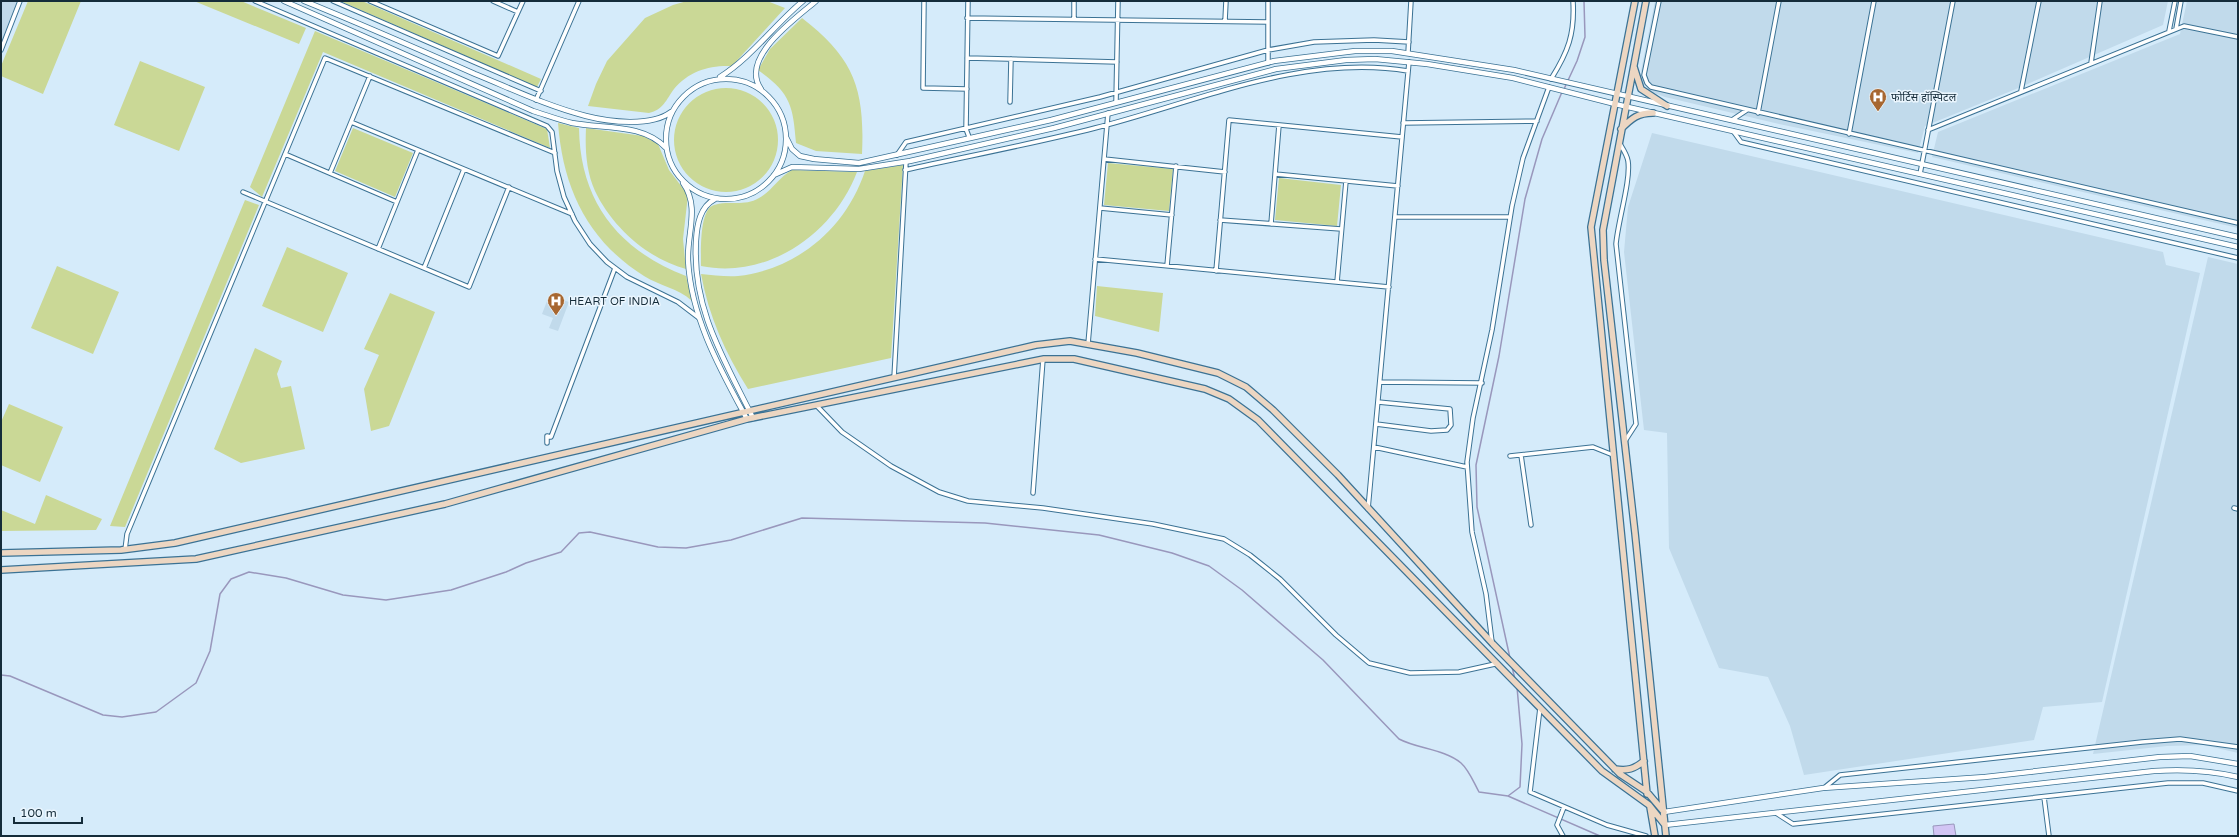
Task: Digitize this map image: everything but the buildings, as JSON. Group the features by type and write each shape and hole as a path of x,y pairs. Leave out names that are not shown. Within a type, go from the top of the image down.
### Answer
{"main road":[{"path":"1635,1 1591,228 1647,792 1655,836"},
{"path":"1646,1 1618,142 1603,230 1604,260 1625,442 1666,836"},
{"path":"1633,65 1641,89 1667,106"},
{"path":"1621,129 1633,117 1641,113 1653,113"},
{"path":"1,552 125,550 175,543 1036,345 1070,340 1137,353 1218,373 1246,387 1273,410 1368,509 1528,681 1615,769 1647,792 1664,812"},
{"path":"1,570 196,559 445,504 747,419 1044,359 1074,359 1205,389 1229,399 1258,420 1602,771 1649,804 1665,825"},
{"path":"1615,769 1628,770 1636,768 1644,761"}],"street":[{"path":"1,50 20,1"},
{"path":"256,1 547,126 552,132 557,171 572,214 590,244 614,268 627,277 678,302 699,318"},
{"path":"284,1 540,113 571,122 641,132 660,142 666,148"},
{"path":"333,1 541,91"},
{"path":"370,1 498,56 523,1"},
{"path":"493,1 518,12"},
{"path":"536,100 579,1"},
{"path":"307,2 536,100 588,116 631,122 663,119 671,112 683,96 698,85 720,77 734,68 780,20 803,1"},
{"path":"763,92 756,81 756,64 766,49 786,27 816,1"},
{"path":"924,1 923,88 967,89"},
{"path":"968,1 966,129 969,137"},
{"path":"1074,1 1074,19"},
{"path":"1116,102 1118,1"},
{"path":"1225,21 1226,1"},
{"path":"1268,1 1268,62"},
{"path":"1408,53 1411,1"},
{"path":"1551,79 1560,65 1572,37 1574,20 1573,1"},
{"path":"1659,1 1644,75 1647,83 1651,87 1924,152 2238,223"},
{"path":"1758,113 1779,1"},
{"path":"1849,134 1874,1"},
{"path":"1920,174 1954,1"},
{"path":"2021,91 2039,1"},
{"path":"2091,63 2100,1"},
{"path":"2169,32 2175,1"},
{"path":"2176,29 2181,1"},
{"path":"968,18 1268,22"},
{"path":"1928,130 2184,26 2238,37"},
{"path":"896,156 906,142 1117,92 1268,50 1314,42 1374,40 1409,42"},
{"path":"720,77 753,85 772,100 782,117 786,137 792,149 800,156 814,159 859,163 896,156 969,137 1051,120 1268,62 1355,51 1392,51 1514,70 1616,95 2238,237"},
{"path":"125,550 127,534 325,58 555,153"},
{"path":"967,58 1117,62"},
{"path":"1010,102 1011,59"},
{"path":"680,178 696,192 715,199 732,200 753,193 774,175 792,167 859,169 906,162 1054,128 1276,69 1346,60 1375,59 1409,62 1513,78 1653,113 2238,247"},
{"path":"1368,509 1409,62"},
{"path":"905,170 1108,124 1221,91 1278,77 1336,69 1371,68 1408,71"},
{"path":"330,173 370,76"},
{"path":"1493,644 1486,594 1472,532 1467,467 1473,418 1482,383 1510,217 1522,158 1549,87"},
{"path":"1731,121 1747,110"},
{"path":"671,112 666,127 666,148 669,159 692,199 692,217 688,258 690,283 705,336 747,419"},
{"path":"537,121 540,113"},
{"path":"1088,344 1108,113"},
{"path":"1216,271 1229,120 1402,137"},
{"path":"1403,123 1537,121"},
{"path":"351,122 572,214"},
{"path":"1270,224 1279,125"},
{"path":"1733,131 1741,142 2238,258"},
{"path":"774,175 784,156 786,137"},
{"path":"1618,142 1628,160 1628,172 1618,224 1616,244 1636,424 1625,442"},
{"path":"378,249 418,150"},
{"path":"285,154 397,202"},
{"path":"1104,159 1225,172"},
{"path":"894,378 906,162"},
{"path":"1167,266 1176,166"},
{"path":"424,268 464,169"},
{"path":"1275,174 1398,186"},
{"path":"1337,282 1346,181"},
{"path":"243,192 470,287 509,188"},
{"path":"715,199 706,204 701,213 696,234 695,258 697,282 703,310 717,345 753,418"},
{"path":"1100,208 1172,215"},
{"path":"1395,217 1510,217"},
{"path":"1220,220 1341,229"},
{"path":"1095,260 1389,287"},
{"path":"547,443 547,436 551,437 614,268"},
{"path":"1033,493 1044,359"},
{"path":"1380,382 1482,383"},
{"path":"1376,424 1431,431 1447,430 1451,426 1450,409 1378,402"},
{"path":"816,405 842,432 891,466 939,492 968,501 1043,508 1153,524 1224,539 1250,555 1280,579 1307,604 1336,635 1369,663 1410,673 1459,672 1497,665"},
{"path":"1374,447 1467,467"},
{"path":"1510,456 1593,447 1613,454"},
{"path":"1521,455 1530,524"},
{"path":"1540,708 1530,792 1607,825 1646,836"},
{"path":"1823,788 1840,775 2135,742 2182,739 2238,747"},
{"path":"1664,812 1823,788 1984,777 2160,757 2205,758 2238,764"},
{"path":"1665,825 2154,771 2187,769 2210,771 2238,777"},
{"path":"1776,813 1793,824 2168,783 2204,783 2238,791"},
{"path":"2044,797 2049,836"},
{"path":"1563,836 1557,825 1564,807"}],"shaded area":[{"path":"1,1 19,1 1,50"},
{"path":"1655,1 2168,1 2163,25 2016,89 1925,126 1918,153 1779,124 1665,97 1651,92 1643,83 1641,71"},
{"path":"2187,1 2238,1 2238,228 1932,157 1938,132 2180,34"},
{"path":"1652,133 2163,252 2166,265 2200,273 2102,702 2043,707 2034,740 1804,775 1790,726 1768,677 1719,668 1669,548 1667,433 1644,430 1624,252 1628,207"},
{"path":"2208,257 2238,264 2238,753 2204,745 2167,746 2093,754"},
{"name":"HEART OF INDIA","path":"554,297 569,302 558,331 549,328 553,318 542,314 547,301 552,303"},
{"path":"1954,824 1956,836 1934,836 1933,826"}],"green space":[{"path":"28,1 81,1 43,94 1,76 1,66"},
{"path":"194,1 241,1 306,28 299,44"},
{"path":"340,1 362,1 541,79 537,87"},
{"path":"687,1 767,1 785,8 732,66 707,68 700,70 686,78 674,89 664,104 654,112 649,113 588,106 607,61 645,18 673,5"},
{"path":"802,18 834,47 845,61 853,77 858,93 861,111 862,154 816,151 796,143 793,118 788,100 769,78 758,70 770,49"},
{"path":"315,31 547,129 550,148 323,52 262,197 250,187"},
{"path":"140,61 205,87 179,151 114,125"},
{"path":"726,88 746,92 755,96 763,103 770,111 774,120 778,140 774,160 770,169 763,177 755,184 746,188 726,192 706,188 697,184 689,177 682,169 678,160 674,140 678,120 682,111 689,103 697,96 706,92"},
{"path":"558,123 579,128 581,154 587,178 595,200 607,220 623,237 641,252 662,265 686,276 692,301 681,293 644,276 624,262 607,246 593,229 572,190 561,147"},
{"path":"353,128 413,153 395,197 335,171"},
{"path":"586,128 643,136 658,144 669,170 688,195 683,239 686,269 658,258 645,249 621,229 611,217 595,191 590,176 586,152"},
{"path":"1108,163 1173,169 1169,211 1104,205"},
{"path":"903,165 891,358 748,389 725,348 713,320 701,274 738,276 760,272 780,265 800,255 817,242 846,210 857,192 865,171"},
{"path":"792,170 857,172 846,194 832,214 815,232 796,247 774,258 750,266 726,268 701,266 703,223 709,208 714,205 725,203 742,203 753,201 764,195 783,176"},
{"path":"1279,178 1341,185 1337,226 1275,220"},
{"path":"245,200 259,205 125,527 110,526"},
{"path":"287,247 348,273 323,332 262,306"},
{"path":"57,266 119,292 93,354 31,328"},
{"path":"1097,286 1163,293 1159,332 1095,316"},
{"path":"390,293 435,312 389,426 371,431 364,389 379,355 364,349"},
{"path":"255,348 282,361 277,374 281,388 291,386 305,449 241,463 214,449"},
{"path":"9,404 63,427 40,482 1,465 1,422"},
{"path":"46,495 102,519 96,530 1,531 1,510 35,524"}],"waterway":[{"path":"1564,89 1577,61 1585,37 1584,1"},
{"path":"1510,658 1477,507 1476,465 1499,356 1525,199 1542,139 1562,92"},
{"path":"1,675 10,676 103,715 122,717 156,712 196,683 210,651 220,594 231,579 249,572 286,578 343,595 386,600 451,590 506,572 526,563 561,552 579,533 590,532 658,547 686,548 731,540 802,518 985,523 1099,535 1172,553 1209,566 1242,590 1323,660 1399,739 1454,758 1466,769 1479,792 1508,796 1520,787 1522,744 1517,687"},
{"path":"1512,667 1515,679"},
{"path":"1508,796 1600,836"}],"place":[{"name":"फोर्टिस हॉस्पिटल","path":"1878,112"},
{"name":"HEART OF INDIA","path":"556,316"}]}
